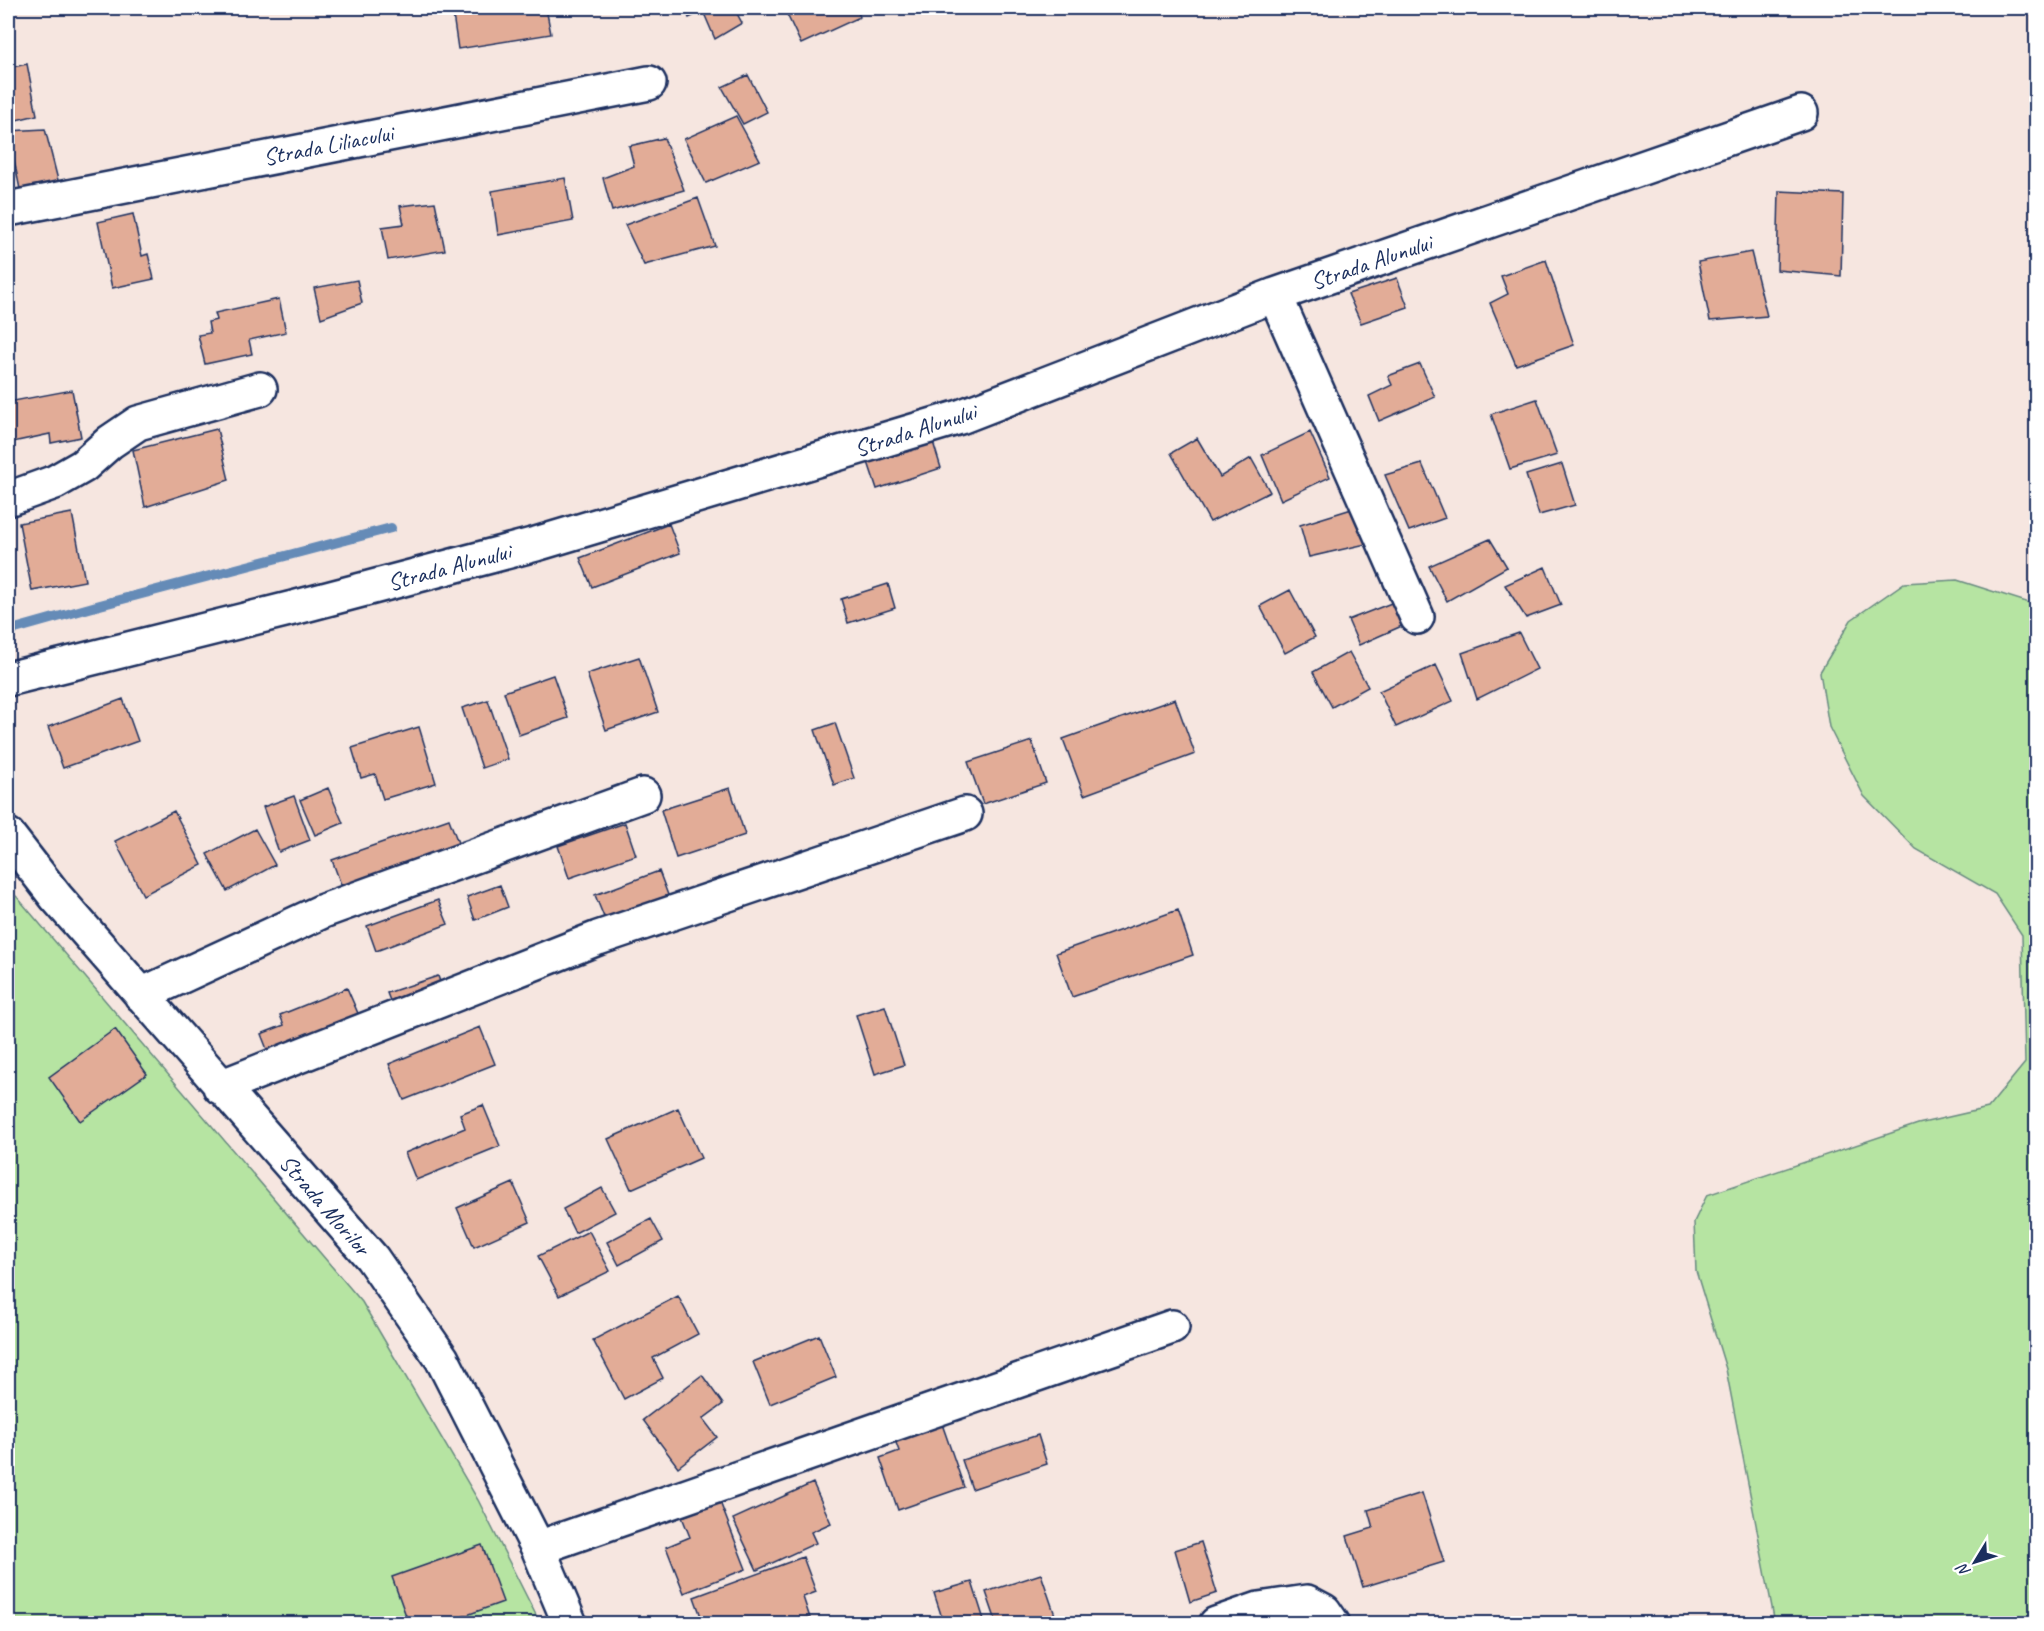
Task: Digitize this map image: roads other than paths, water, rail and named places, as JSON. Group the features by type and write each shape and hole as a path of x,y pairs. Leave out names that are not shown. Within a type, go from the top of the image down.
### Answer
{"street":[{"name":"Strada Liliacului","path":"8,209 649,83"},
{"name":"Strada Alunului","path":"8,679 297,607 536,544 960,417 1275,296 1801,113"},
{"path":"1275,296 1417,617"},
{"path":"8,499 55,482 83,466 110,442 138,423 260,389"},
{"path":"141,995 323,910 643,795"},
{"path":"220,1087 598,938 965,814"},
{"name":"Strada Morilor","path":"8,836 56,897 372,1258 435,1349 538,1548 570,1623"},
{"path":"538,1548 1172,1327"},
{"path":"1216,1623 1259,1610 1307,1602 1324,1611 1334,1623"}],"waterway":[{"path":"8,631 391,528"}]}
